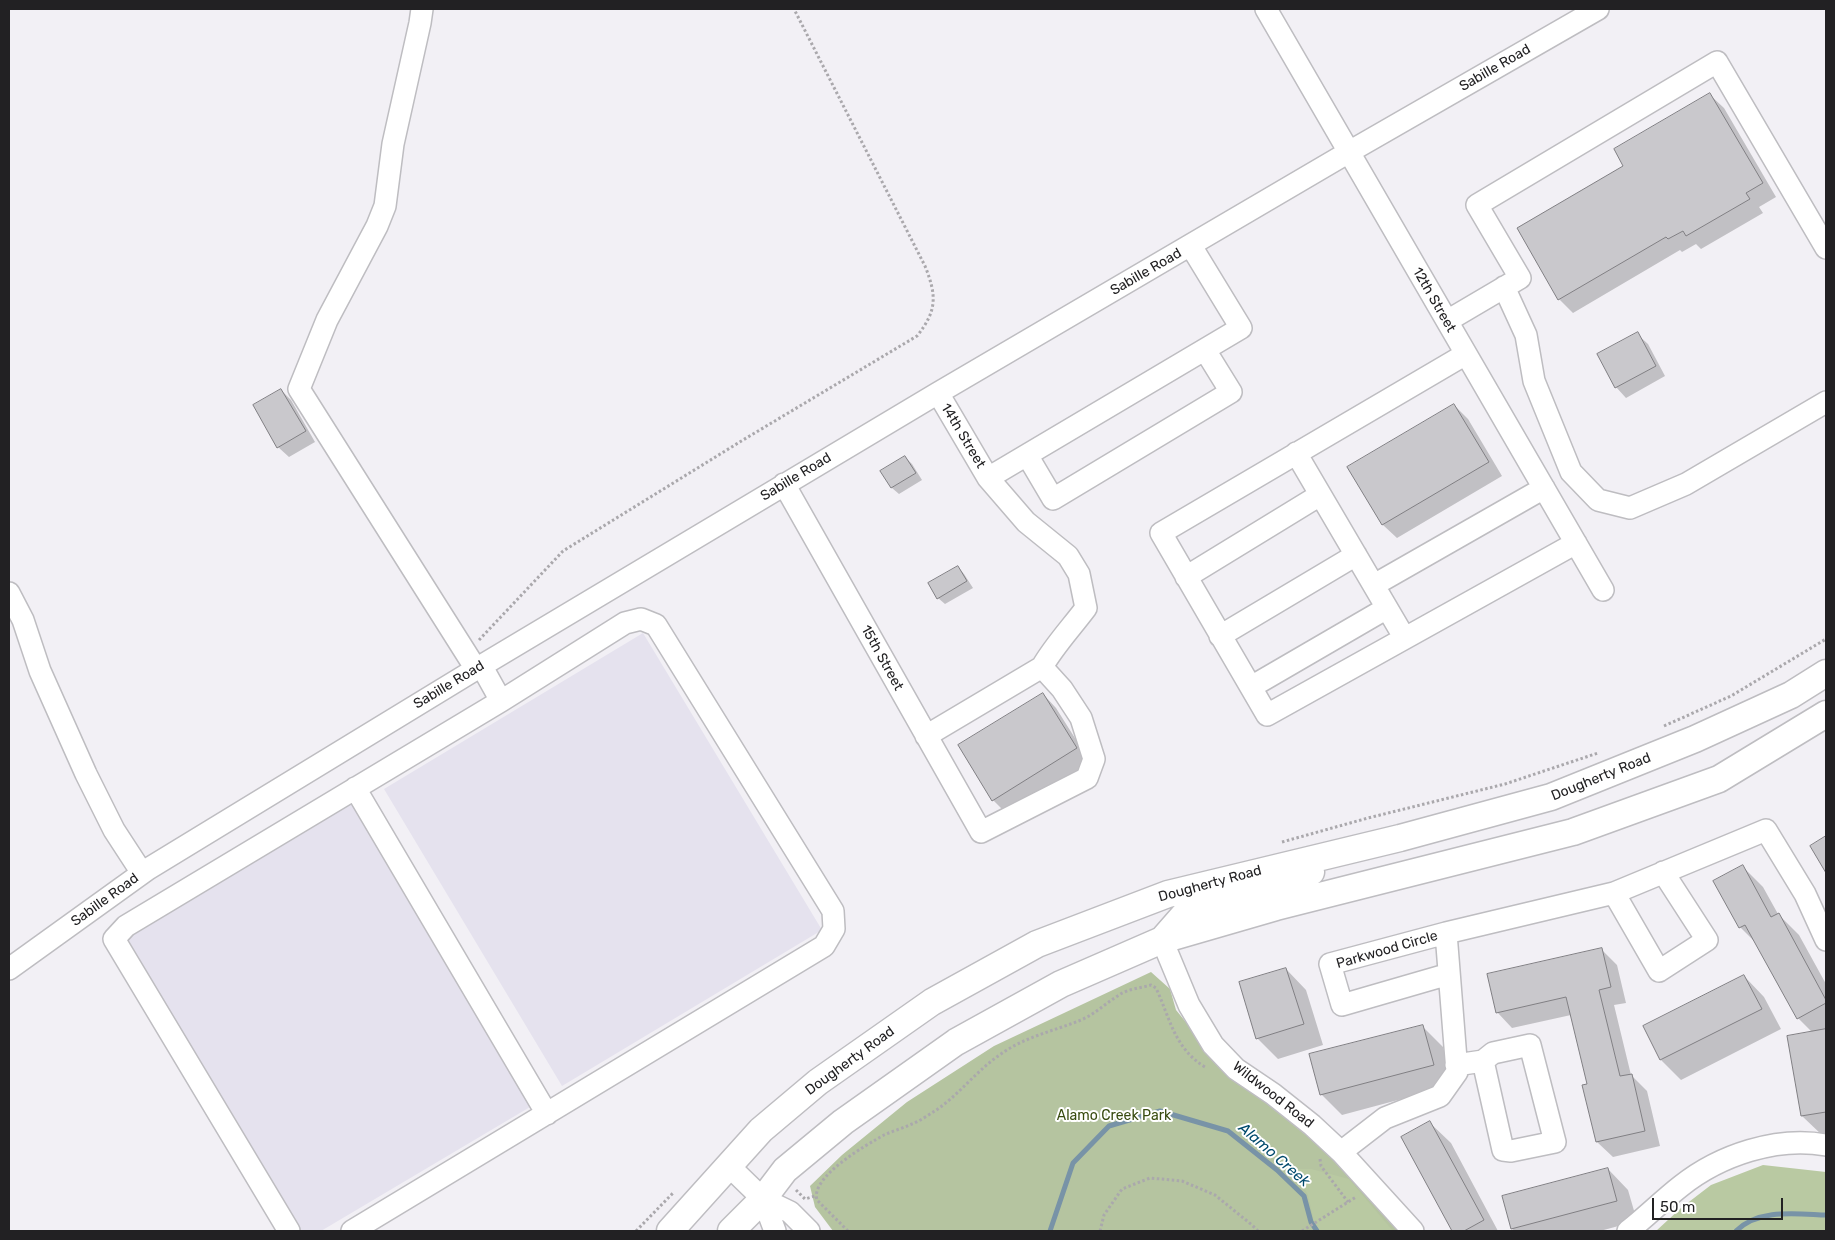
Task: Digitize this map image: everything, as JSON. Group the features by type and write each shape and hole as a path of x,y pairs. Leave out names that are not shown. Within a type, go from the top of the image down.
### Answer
{"main road":[{"name":"Dougherty Road","path":"670,1231 761,1130 818,1082 932,1002 1037,944 1168,894 1400,838 1552,797 1695,739 1791,695 1826,673"},
{"path":"731,1231 763,1199 785,1170 843,1122 956,1042 1061,984 1162,940 1276,907 1573,832 1719,779 1826,714"},
{"path":"1162,940 1184,915 1301,878 1343,851"}],"street":[{"path":"422,9 393,144 385,206 378,226 326,320 299,389 500,701"},
{"name":"12th Street","path":"1266,9 1603,590"},
{"name":"Sabille Road","path":"9,969 142,873 474,662 784,484 1349,152 1598,9"},
{"path":"1447,321 1520,278 1477,205 1717,62 1826,248"},
{"path":"988,478 1242,328 1191,246"},
{"path":"1504,288 1526,335 1534,381 1571,472 1598,500 1630,508 1686,484 1826,402"},
{"path":"1027,455 1052,499 1231,392 1205,350"},
{"path":"1466,354 1161,533 1220,636 1267,715 1576,543"},
{"name":"14th Street","path":"938,393 988,478 1026,522 1068,556 1079,574 1086,608 1067,634 1050,651 1042,667"},
{"path":"1296,453 1404,638"},
{"name":"15th Street","path":"784,484 982,832 1087,778 1094,759 1081,718 1062,688 1042,667"},
{"path":"1374,585 1544,488"},
{"path":"1186,577 1320,495"},
{"path":"1220,636 1356,555"},
{"path":"9,593 23,620 40,671 86,774 114,830 142,873"},
{"path":"1251,688 1387,608"},
{"path":"289,1231 114,939 126,926 500,701 625,623 641,619 656,625 833,911 834,929 824,946 352,1231"},
{"path":"926,736 1042,667"},
{"path":"355,788 546,1114"},
{"name":"Parkwood Circle","path":"1449,974 1342,1005 1330,964 1446,933 1614,893 1766,830 1805,894 1826,940"},
{"path":"1614,893 1659,971 1707,940 1663,872"},
{"name":"Parkwood Circle","path":"1332,1152 1386,1118 1440,1096 1456,1072 1446,933"},
{"name":"Wildwood Road","path":"1162,940 1189,1005 1213,1045 1236,1069 1312,1125 1332,1152 1373,1187 1413,1231"},
{"path":"1456,1065 1483,1061 1493,1053 1530,1046 1555,1142 1511,1151 1503,1150 1483,1061"},
{"path":"1628,1231 1682,1185 1737,1155 1781,1144 1816,1143 1826,1145"},
{"path":"728,1166 763,1199 790,1212 809,1231"},
{"path":"763,1199 775,1231"}],"path":[{"path":"474,662 563,551 917,336 927,323 933,307 933,285 925,266 794,9"},
{"path":"848,1231 817,1200 816,1196 817,1189 822,1181 834,1168 886,1134 914,1123 937,1109 1003,1052 1026,1040 1083,1020 1121,994 1151,985 1156,988 1171,1028 1183,1047 1196,1061 1212,1071"},
{"path":"1332,1152 1319,1157 1321,1166 1348,1202"},
{"path":"1100,1231 1104,1215 1122,1189 1150,1178 1182,1181 1215,1195 1258,1231"},
{"path":"1302,1231 1373,1187"},
{"path":"805,1199 816,1196"}],"shaded area":[{"path":"643,633 822,930 562,1086 384,789"},
{"path":"351,803 530,1107 321,1231 296,1231 122,938"}],"green space":[{"name":"Alamo Creek Park","path":"1151,972 1170,989 1176,1010 1224,1069 1330,1155 1404,1231 833,1231 815,1207 810,1186 842,1155 907,1102 994,1046"},
{"path":"1763,1165 1826,1172 1826,1231 1656,1231 1681,1208 1711,1185"},
{"path":"1294,1169 1311,1169 1349,1179 1393,1231 1316,1231 1308,1195"}],"building":[{"path":"1710,93 1763,183 1746,193 1750,199 1686,236 1683,231 1668,239 1666,237 1558,300 1517,228 1623,166 1614,149"},
{"path":"1638,332 1656,366 1615,388 1597,354"},
{"path":"281,389 306,431 277,448 253,405"},
{"path":"1454,404 1489,462 1382,525 1347,467"},
{"path":"905,456 916,473 891,488 880,471"},
{"path":"958,566 967,581 937,599 928,583"},
{"path":"1043,693 1077,748 992,801 958,745"},
{"path":"1826,836 1826,873 1810,846"},
{"path":"1743,865 1771,917 1779,913 1826,1000 1826,1003 1797,1019 1745,925 1739,928 1713,881"},
{"path":"1602,948 1611,987 1599,990 1620,1076 1632,1074 1645,1131 1596,1142 1582,1085 1587,1084 1566,997 1496,1013 1487,974"},
{"path":"1286,968 1304,1024 1256,1039 1239,982"},
{"path":"1744,975 1762,1009 1660,1060 1643,1026"},
{"path":"1423,1025 1434,1065 1320,1095 1309,1054"},
{"path":"1826,1029 1826,1112 1801,1116 1787,1036"},
{"path":"1430,1121 1484,1220 1464,1231 1452,1231 1401,1137"},
{"path":"1608,1168 1617,1201 1511,1229 1502,1196"}],"waterway":[{"name":"Alamo Creek","path":"1050,1231 1073,1163 1109,1126 1160,1111 1228,1131 1277,1170 1304,1196 1311,1222 1317,1231"},
{"name":"Alamo Creek","path":"1736,1231 1745,1224 1767,1216 1779,1214 1826,1215"}]}
